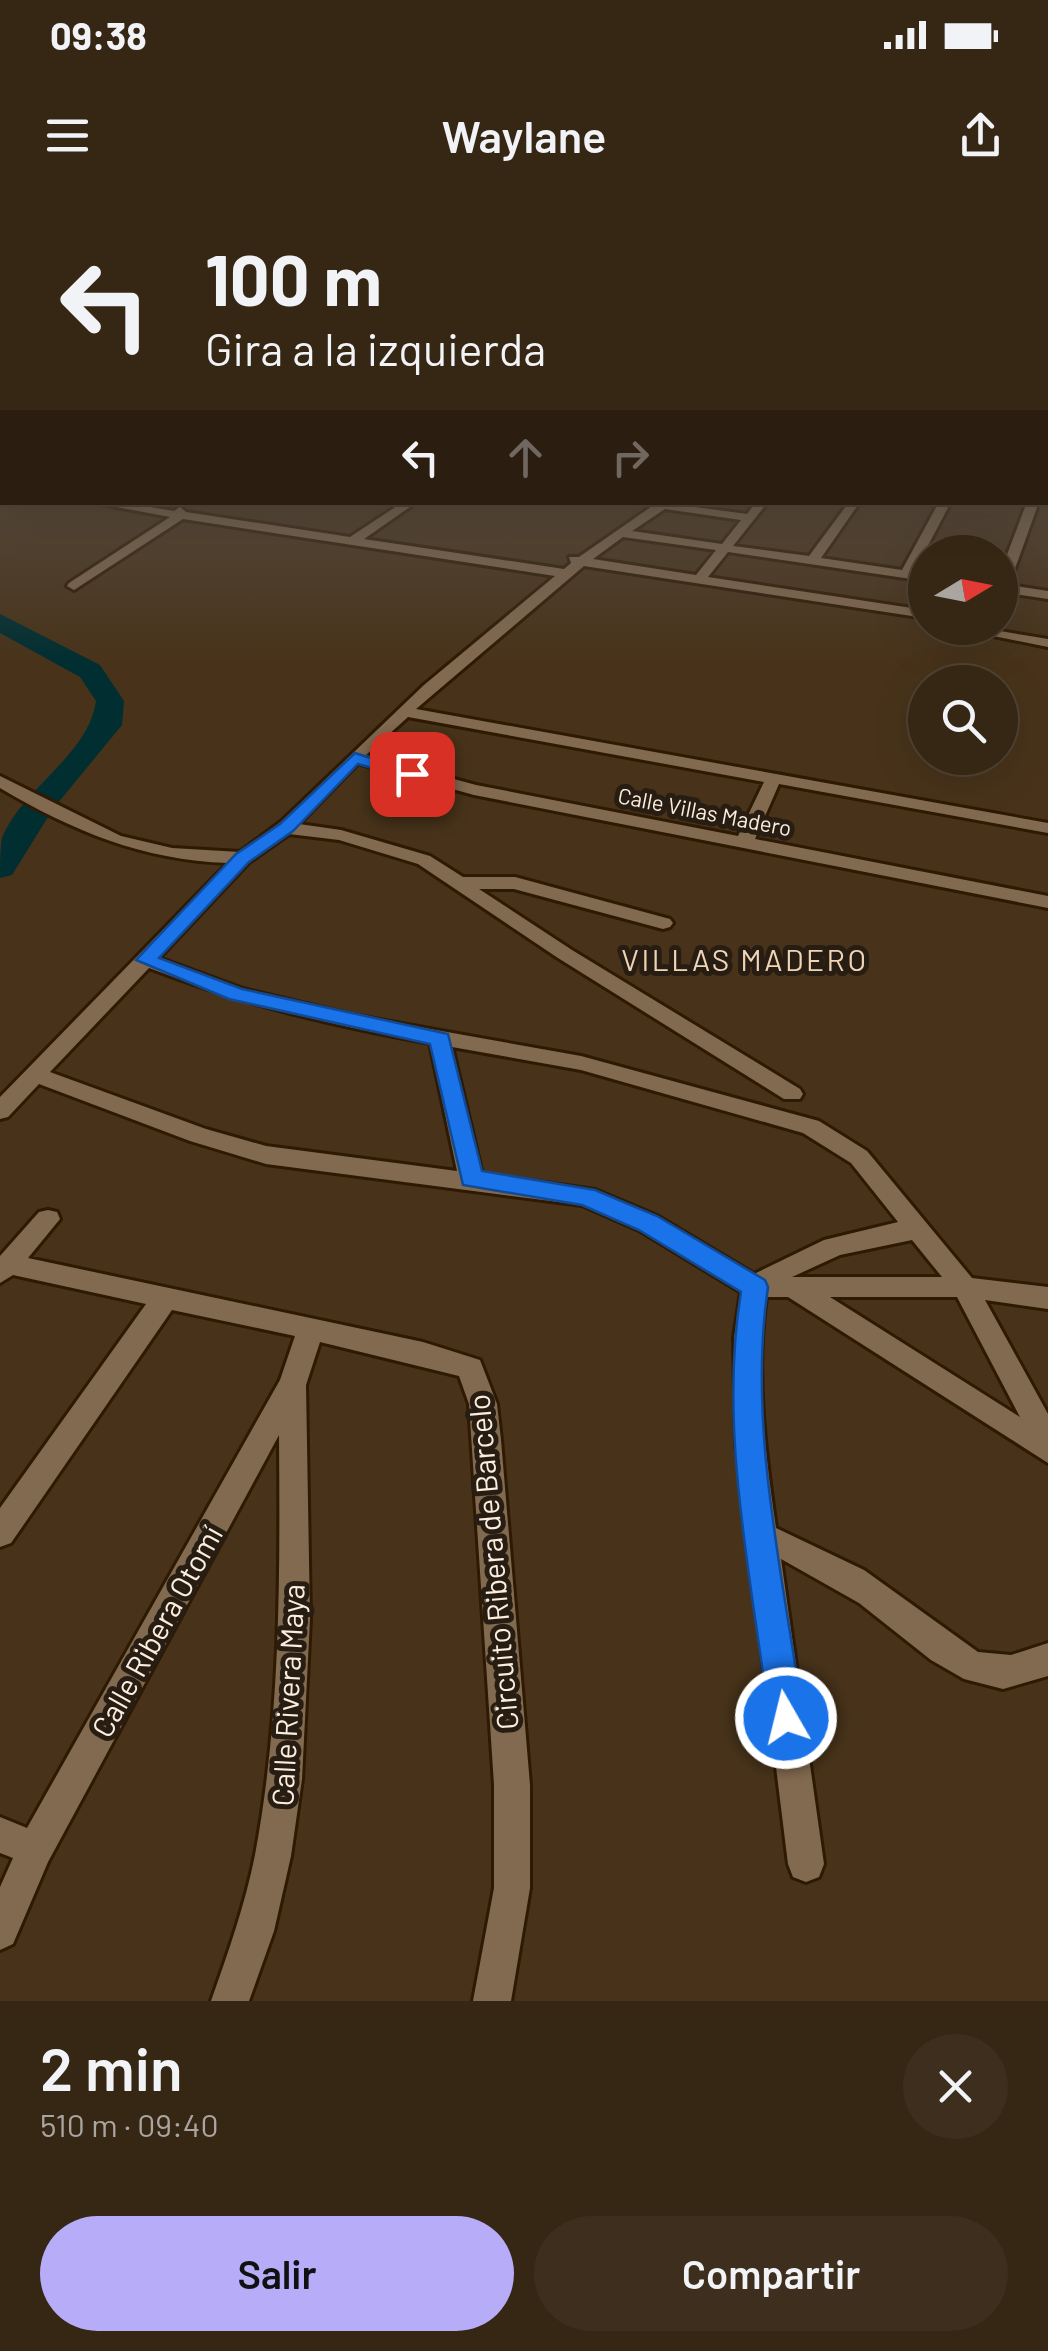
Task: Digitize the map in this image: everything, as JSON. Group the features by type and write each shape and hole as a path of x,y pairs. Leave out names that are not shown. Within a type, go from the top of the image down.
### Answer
{"street":[{"path":"131,505 180,509 544,570 580,561 663,505"},
{"path":"354,540 407,505"},
{"path":"0,1111 242,858 286,828 355,758 563,566 644,505"},
{"path":"671,505 750,518"},
{"path":"699,579 761,505"},
{"path":"813,560 853,505"},
{"path":"621,533 906,574 943,505"},
{"path":"1018,542 1032,505"},
{"path":"74,586 180,509"},
{"path":"462,544 563,566"},
{"path":"580,561 908,611"},
{"path":"602,565 636,578 908,619"},
{"path":"455,668 452,657 458,646 544,570"},
{"path":"1018,591 1048,595"},
{"path":"1018,628 1048,632"},
{"path":"1018,637 1048,642"},
{"path":"407,712 1048,828"},
{"name":"Calle Villas Madero","path":"355,758 474,790 1048,902"},
{"path":"745,842 774,778"},
{"path":"5,789 70,838 102,838 172,856 242,858"},
{"path":"5,789 102,838"},
{"path":"286,828 386,846 424,860 565,954 792,1094"},
{"path":"461,883 515,883 663,923"},
{"path":"146,960 236,994 440,1040 582,1063 811,1127 859,1158 965,1286 1048,1446"},
{"path":"440,1040 471,1179"},
{"path":"36,1075 198,1135 266,1155 586,1196 648,1223 755,1287 965,1286 1048,1298"},
{"path":"4,1268 48,1218"},
{"path":"806,1864 750,1444 747,1338 755,1287 788,1263 826,1246 920,1229"},
{"name":"Circuito Ribera de Barcelo","path":"4,1268 166,1298 452,1360 470,1368 478,1384 487,1440 512,1784 512,1888 492,2001"},
{"path":"793,1288 1048,1446"},
{"path":"0,1533 166,1298"},
{"name":"Calle Ribera Otomí","path":"0,1931 35,1849 293,1383 310,1330"},
{"name":"Calle Rivera Maya","path":"230,2001 261,1914 278,1834 295,1552 293,1383"},
{"path":"762,1536 822,1560 904,1616 955,1659 990,1672 1024,1670 1048,1659"},
{"path":"0,1835 35,1849"}],"waterway":[{"path":"0,622 90,671 110,701 107,725 39,805 0,868"}],"district":[{"name":"VILLAS MADERO","path":"745,959"}],"route":[{"path":"412,774 355,758 286,828 242,858 146,960 236,994 440,1040 471,1179 586,1196 648,1223 722,1271 755,1287 747,1338 750,1444 786,1718"}]}
